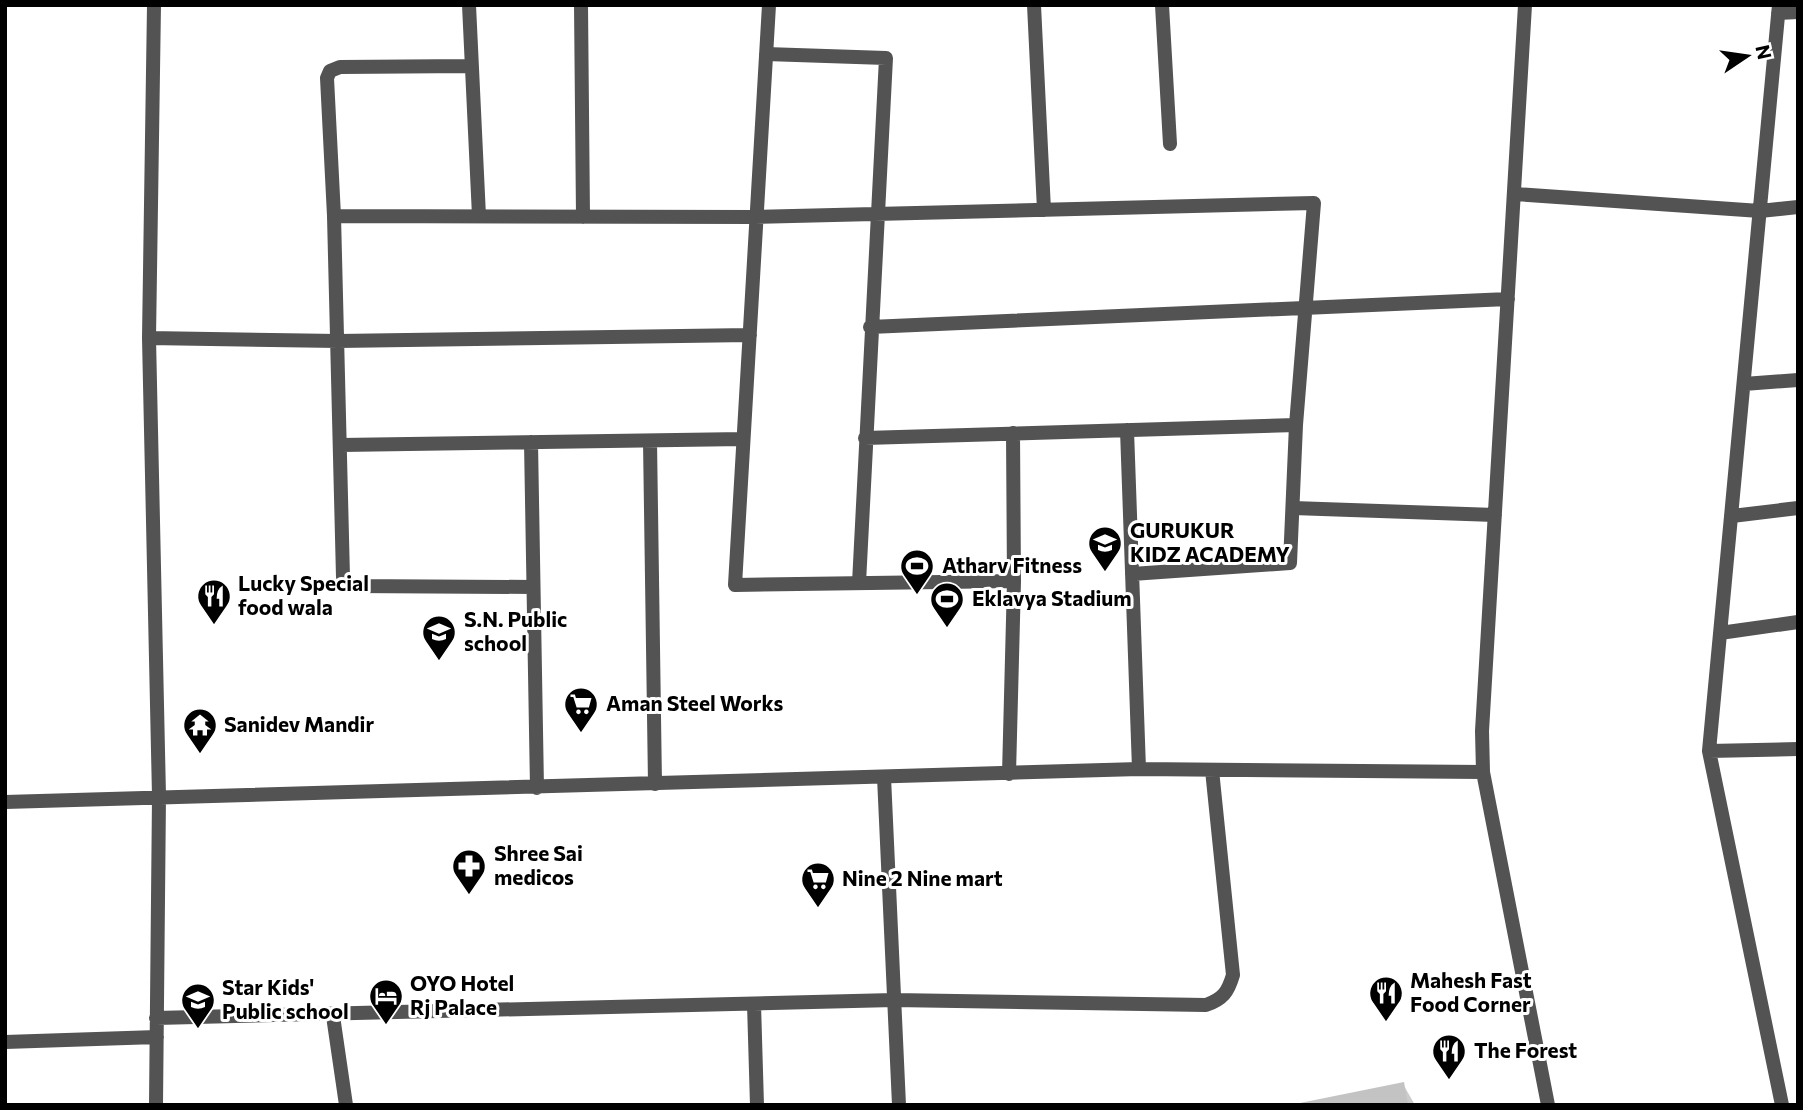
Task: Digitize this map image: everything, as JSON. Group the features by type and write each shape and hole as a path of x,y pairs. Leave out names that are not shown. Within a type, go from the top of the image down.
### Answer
{"street":[{"path":"154,5 149,338 159,796 156,1105"},
{"path":"469,5 479,216"},
{"path":"581,5 583,216"},
{"path":"769,5 734,585 1014,580"},
{"path":"1034,5 1044,210"},
{"path":"1163,5 1170,144"},
{"path":"1525,5 1482,731 1483,772 1548,1105"},
{"path":"1782,1105 1709,751 1779,9 1798,12"},
{"path":"766,54 886,58 870,327 859,583"},
{"path":"470,66 340,67 330,71 327,78 345,583 350,586 532,587"},
{"path":"1515,194 1760,211 1798,207"},
{"path":"334,216 756,218 1314,203 1296,425 1290,563 1132,574"},
{"path":"870,327 1508,299"},
{"path":"149,338 338,341 750,335"},
{"path":"1744,384 1798,380"},
{"path":"865,438 1296,425"},
{"path":"1127,430 1139,769"},
{"path":"1009,774 1014,580 1013,433"},
{"path":"341,445 743,439"},
{"path":"650,441 655,784"},
{"path":"531,442 537,788"},
{"path":"1293,508 1495,515"},
{"path":"1732,516 1798,508"},
{"path":"1720,633 1798,622"},
{"path":"1709,751 1798,748"},
{"path":"5,802 1139,769 1483,772"},
{"path":"156,1018 333,1016 894,1000 1206,1005 1220,1000 1228,992 1233,975 1212,770"},
{"path":"884,777 899,1105"},
{"path":"754,1004 757,1105"},
{"path":"333,1016 346,1105"},
{"path":"5,1042 157,1037"}],"building":[{"path":"1404,1082 1408,1105 1295,1105 1295,1104"}],"place":[{"name":"GURUKUR KIDZ ACADEMY","path":"1105,573"},
{"name":"Atharv Fitness","path":"917,596"},
{"name":"Lucky Special food wala","path":"214,626"},
{"name":"Eklavya Stadium","path":"947,629"},
{"name":"S.N. Public school","path":"439,662"},
{"name":"Aman Steel Works","path":"581,734"},
{"name":"Sanidev Mandir","path":"200,755"},
{"name":"Shree Sai medicos","path":"469,896"},
{"name":"Nine 2 Nine mart","path":"818,909"},
{"name":"Mahesh Fast Food Corner","path":"1386,1023"},
{"name":"OYO Hotel Rj Palace","path":"386,1026"},
{"name":"Star Kids' Public school","path":"198,1030"},
{"name":"The Forest","path":"1449,1081"}]}
